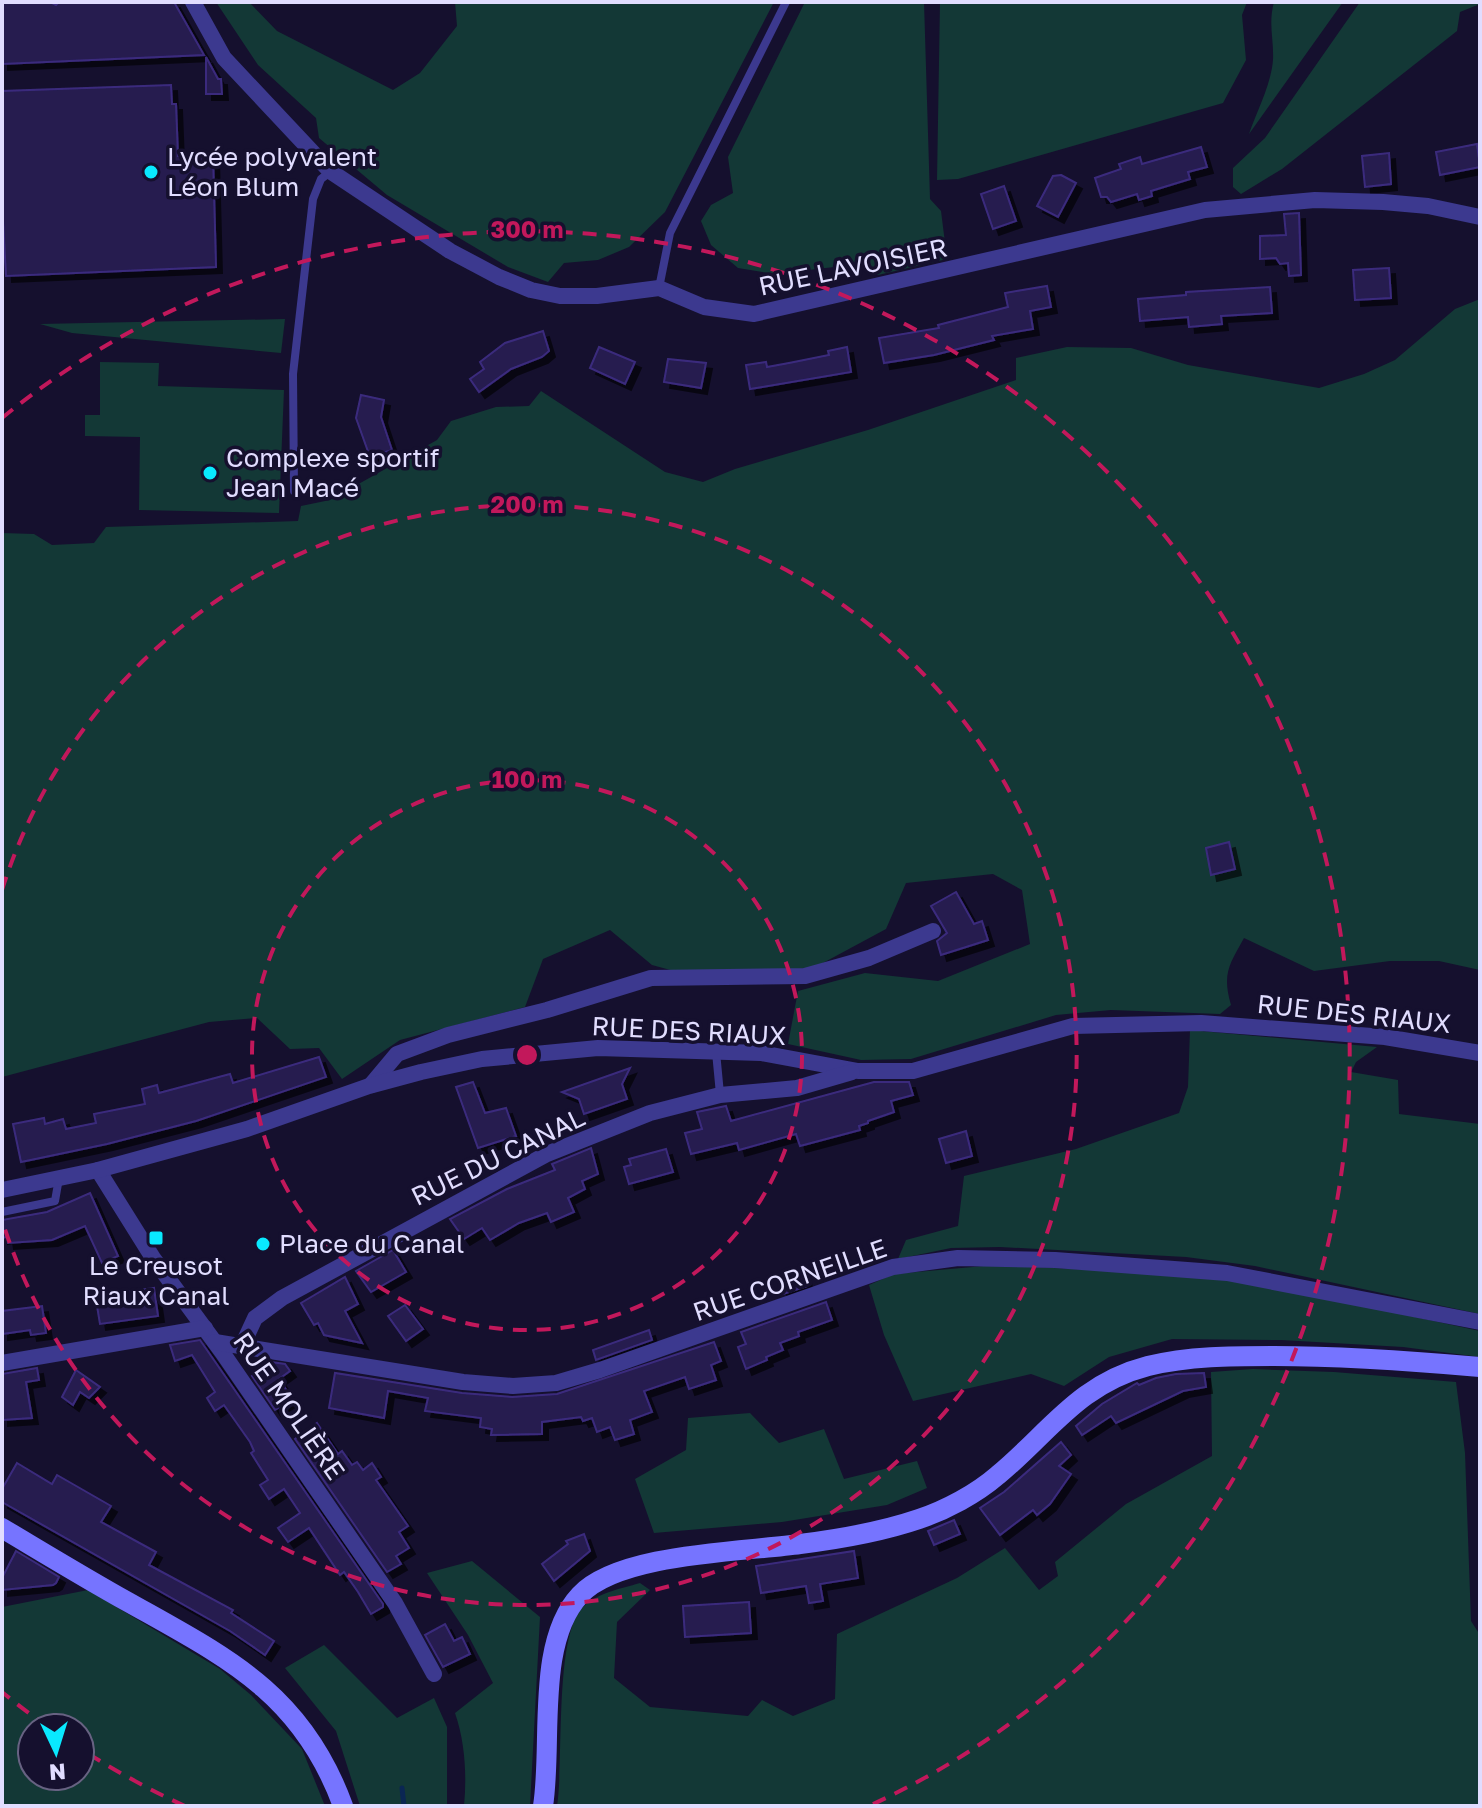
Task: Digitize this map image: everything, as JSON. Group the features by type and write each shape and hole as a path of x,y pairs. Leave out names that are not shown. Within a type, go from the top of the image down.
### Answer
{"street":[{"path":"193,2 224,58 330,171 450,251 499,277 531,290 560,296 597,296 659,288"},
{"name":"RUE LAVOISIER","path":"659,288 704,307 754,314 814,303 1205,210 1315,200 1356,201 1428,206 1480,217"},
{"path":"369,1086 397,1054 448,1035 547,1010 651,978 805,976 869,958 933,931"},
{"name":"RUE DES RIAUX","path":"2,1190 98,1170 247,1129 369,1086 482,1059 598,1048 761,1053 858,1071 913,1071 1073,1026 1201,1023 1372,1036 1480,1053"},
{"name":"RUE DU CANAL","path":"242,1346 255,1318 282,1298 547,1154 650,1113 720,1095 797,1088 858,1071"},
{"name":"RUE MOLIÈRE","path":"98,1170 153,1258 210,1335 395,1603 434,1674"},
{"name":"RUE CORNEILLE","path":"2,1363 210,1335 242,1346 463,1382 513,1386 556,1383 893,1267 958,1258 1055,1260 1227,1273 1480,1322"},
{"path":"543,1806 553,1648 563,1617 581,1593 606,1576 634,1566 803,1544 919,1519 958,1502 997,1476 1057,1416 1087,1394 1146,1367 1193,1358 1242,1356 1411,1361 1480,1367"},
{"path":"2,1528 223,1655 268,1689 292,1715 321,1757 343,1806"}],"lane":[{"path":"659,288 670,233 786,2"},
{"path":"294,491 293,374 313,199 321,179 330,171"},
{"path":"715,1051 720,1095"},
{"path":"2,1212 55,1201 59,1178"}],"green space":[{"path":"216,2 249,2 277,31 393,90 420,73 457,26 455,2 774,2 665,212 629,247 598,260 564,263 548,282 508,267 387,195 319,138 316,118 258,65"},
{"path":"805,2 924,2 930,199 941,211 947,259 878,275 851,265 775,274 738,268 711,245 701,221 711,205 733,193 728,157"},
{"path":"940,2 1247,2 1242,15 1246,60 1223,103 958,179 937,180"},
{"path":"1274,2 1343,2 1249,134 1272,69 1271,17"},
{"path":"1360,2 1480,4 1460,12 1457,31 1282,169 1241,194 1233,187 1233,168 1265,138"},
{"path":"1480,299 1480,970 1439,961 1390,961 1314,971 1244,938 1228,970 1231,1005 1220,1014 1111,1010 1056,1015 911,1059 861,1060 788,1044 798,991 865,973 938,981 1030,944 1022,890 993,874 906,883 886,929 808,971 685,974 652,965 610,930 543,959 525,1007 400,1040 342,1079 319,1048 290,1049 257,1018 209,1022 2,1077 2,533 34,534 52,545 94,543 106,527 298,521 301,506 330,500 437,440 451,421 496,407 529,406 541,391 665,472 703,482 735,469 868,430 1016,380 1016,358 1067,347 1131,348 1188,365 1319,388 1364,374 1395,360 1455,309"},
{"path":"285,319 281,353 72,333 40,324"},
{"name":"Complexe sportif Jean Macé","path":"100,362 159,363 158,386 284,390 279,513 139,510 140,437 85,436 85,415 100,415"},
{"path":"1190,1030 1377,1047 1356,1062 1351,1072 1398,1080 1399,1114 1480,1124 1480,1314 1255,1266 1186,1257 1000,1247 951,1248 898,1259 906,1240 958,1226 964,1176 1076,1149 1179,1113 1188,1087"},
{"path":"995,1265 1229,1277 1480,1331 1480,1357 1403,1347 1281,1340 1172,1339 1109,1357 1064,1386 1031,1374 913,1401 884,1335 869,1285 894,1274"},
{"path":"1253,1369 1456,1382 1465,1453 1471,1621 1480,1635 1480,1806 557,1806 568,1644 574,1622 589,1602 640,1583 650,1590 617,1622 614,1678 650,1707 748,1716 762,1700 793,1716 835,1699 837,1634 957,1578 1005,1548 1039,1590 1058,1576 1055,1562 1126,1504 1212,1456 1211,1372"},
{"path":"750,1413 779,1443 824,1429 844,1479 917,1461 927,1488 887,1505 782,1522 654,1533 635,1479 686,1450 688,1418"},
{"path":"472,1561 540,1617 530,1806 464,1806 464,1759 455,1713 493,1683 468,1635 427,1573"},
{"path":"88,1590 220,1669 251,1695 302,1749 325,1806 2,1806 2,1607"},
{"path":"324,1645 397,1718 434,1698 447,1727 447,1806 360,1806 336,1731 285,1668"}],"building":[{"path":"2,2 50,2 56,5 59,2 174,2 204,55 2,64"},
{"path":"206,57 218,79 221,79 222,94 206,94"},
{"path":"171,85 172,104 176,104 178,156 213,154 216,267 6,276 2,91"},
{"path":"1477,144 1480,167 1440,175 1436,152"},
{"path":"1201,147 1207,167 1188,172 1190,179 1151,191 1152,196 1139,200 1137,194 1111,202 1107,197 1101,197 1095,178 1121,169 1119,164 1140,157 1142,164"},
{"path":"1389,153 1391,184 1365,187 1362,156"},
{"path":"1061,175 1076,183 1058,217 1037,206 1053,176"},
{"path":"1004,186 1016,221 993,229 981,194"},
{"path":"1299,213 1301,275 1289,276 1288,263 1280,264 1276,258 1260,259 1260,236 1286,235 1284,214"},
{"path":"1389,268 1391,298 1355,300 1353,270"},
{"path":"1047,286 1051,307 1030,311 1033,329 992,336 994,340 934,355 884,363 879,338 939,328 938,325 1008,307 1005,293"},
{"path":"1270,287 1272,313 1221,316 1222,324 1189,327 1188,317 1140,321 1138,299 1186,295 1186,292"},
{"path":"543,331 549,351 542,357 511,369 479,392 470,379 484,369 480,362 505,343"},
{"path":"599,347 635,362 625,384 590,368"},
{"path":"847,347 851,372 750,389 746,365 766,362 767,367 829,355 828,351"},
{"path":"668,359 706,363 701,388 664,382"},
{"path":"361,395 384,400 381,417 392,450 370,457 356,418"},
{"path":"1229,842 1235,869 1211,875 1206,848"},
{"path":"956,892 974,924 982,921 988,940 941,955 937,941 947,933 931,906"},
{"path":"319,1057 326,1077 196,1121 21,1162 13,1124 44,1118 45,1124 63,1119 66,1129 96,1123 94,1114 145,1104 142,1089 157,1085 159,1093 230,1074 233,1083"},
{"path":"630,1068 622,1084 627,1099 584,1114 579,1099 562,1092"},
{"path":"473,1082 485,1113 506,1108 516,1136 478,1148 456,1087"},
{"path":"874,1082 909,1082 913,1095 891,1101 894,1112 868,1121 859,1126 860,1130 800,1146 796,1134 739,1150 737,1143 691,1154 685,1133 702,1129 697,1112 726,1106 731,1121"},
{"path":"966,1131 972,1156 946,1163 939,1139"},
{"path":"591,1148 598,1174 582,1181 585,1189 568,1198 574,1212 551,1222 547,1213 519,1223 490,1240 482,1228 464,1239 450,1219 507,1189 555,1170 552,1164"},
{"path":"666,1149 673,1172 629,1184 624,1167 631,1165 629,1159"},
{"path":"90,1193 118,1256 102,1263 85,1226 52,1240 8,1243 7,1237 2,1238 2,1220 47,1212"},
{"path":"393,1250 406,1272 371,1292 356,1271"},
{"path":"804,1273 807,1286 783,1294 779,1283"},
{"path":"345,1277 358,1304 345,1311 362,1343 324,1335 301,1303"},
{"path":"154,1288 158,1316 100,1324 97,1306 127,1303 125,1292"},
{"path":"826,1302 832,1320 798,1332 799,1336 780,1343 783,1350 746,1369 738,1347 746,1344 741,1332"},
{"path":"405,1305 423,1329 406,1341 388,1316"},
{"path":"42,1306 46,1333 31,1335 30,1330 2,1334 2,1311"},
{"path":"649,1330 652,1340 596,1360 593,1350"},
{"path":"200,1340 383,1607 371,1614 344,1572 340,1575 309,1528 288,1542 278,1528 300,1513 284,1489 269,1499 260,1485 268,1480 251,1453 254,1451 250,1442 224,1405 215,1411 207,1398 215,1392 192,1355 175,1361 170,1345"},
{"path":"714,1342 721,1361 711,1365 716,1380 689,1389 685,1377 644,1391 652,1412 630,1420 634,1434 615,1440 610,1427 597,1432 592,1418 583,1421 581,1417 542,1422 542,1434 491,1435 492,1429 480,1427 481,1418 425,1411 428,1398 388,1391 384,1418 329,1408 335,1373 462,1393 512,1397 557,1394"},
{"path":"271,1362 285,1364 290,1371 279,1379 289,1394 285,1397 288,1402 275,1410 252,1376"},
{"path":"37,1368 39,1380 26,1382 32,1418 2,1420 2,1374"},
{"path":"76,1370 100,1387 89,1398 80,1392 73,1405 62,1397"},
{"path":"1204,1373 1206,1387 1183,1391 1116,1423 1111,1416 1082,1435 1076,1426 1102,1404 1137,1383 1176,1374"},
{"path":"317,1423 338,1454 342,1451 352,1465 357,1462 363,1470 372,1463 381,1477 376,1480 408,1526 399,1532 409,1548 396,1556 401,1564 387,1572 295,1439"},
{"path":"1061,1442 1071,1455 1059,1466 1071,1474 1050,1504 1037,1515 1033,1510 1000,1535 980,1508 1004,1492"},
{"path":"17,1463 52,1484 57,1475 111,1506 101,1522 156,1552 149,1565 233,1610 231,1613 274,1641 265,1655 230,1631 2,1502 2,1489"},
{"path":"954,1520 960,1534 934,1545 928,1531"},
{"path":"584,1534 590,1551 554,1581 542,1564 568,1544 566,1541"},
{"path":"16,1551 59,1577 56,1583 2,1590 2,1578"},
{"path":"854,1551 858,1578 820,1584 823,1601 809,1603 806,1586 761,1593 756,1566"},
{"path":"749,1602 751,1633 685,1637 683,1606"},
{"path":"445,1624 454,1641 462,1637 470,1654 443,1667 425,1635"}],"waterway":[{"path":"402,1788 404,1806"}],"place":[{"name":"Lycée polyvalent Léon Blum","path":"151,172"},
{"name":"Complexe sportif Jean Macé","path":"210,473"},
{"name":"Le Creusot Riaux Canal","path":"156,1238"},
{"name":"Place du Canal","path":"263,1244"}]}
